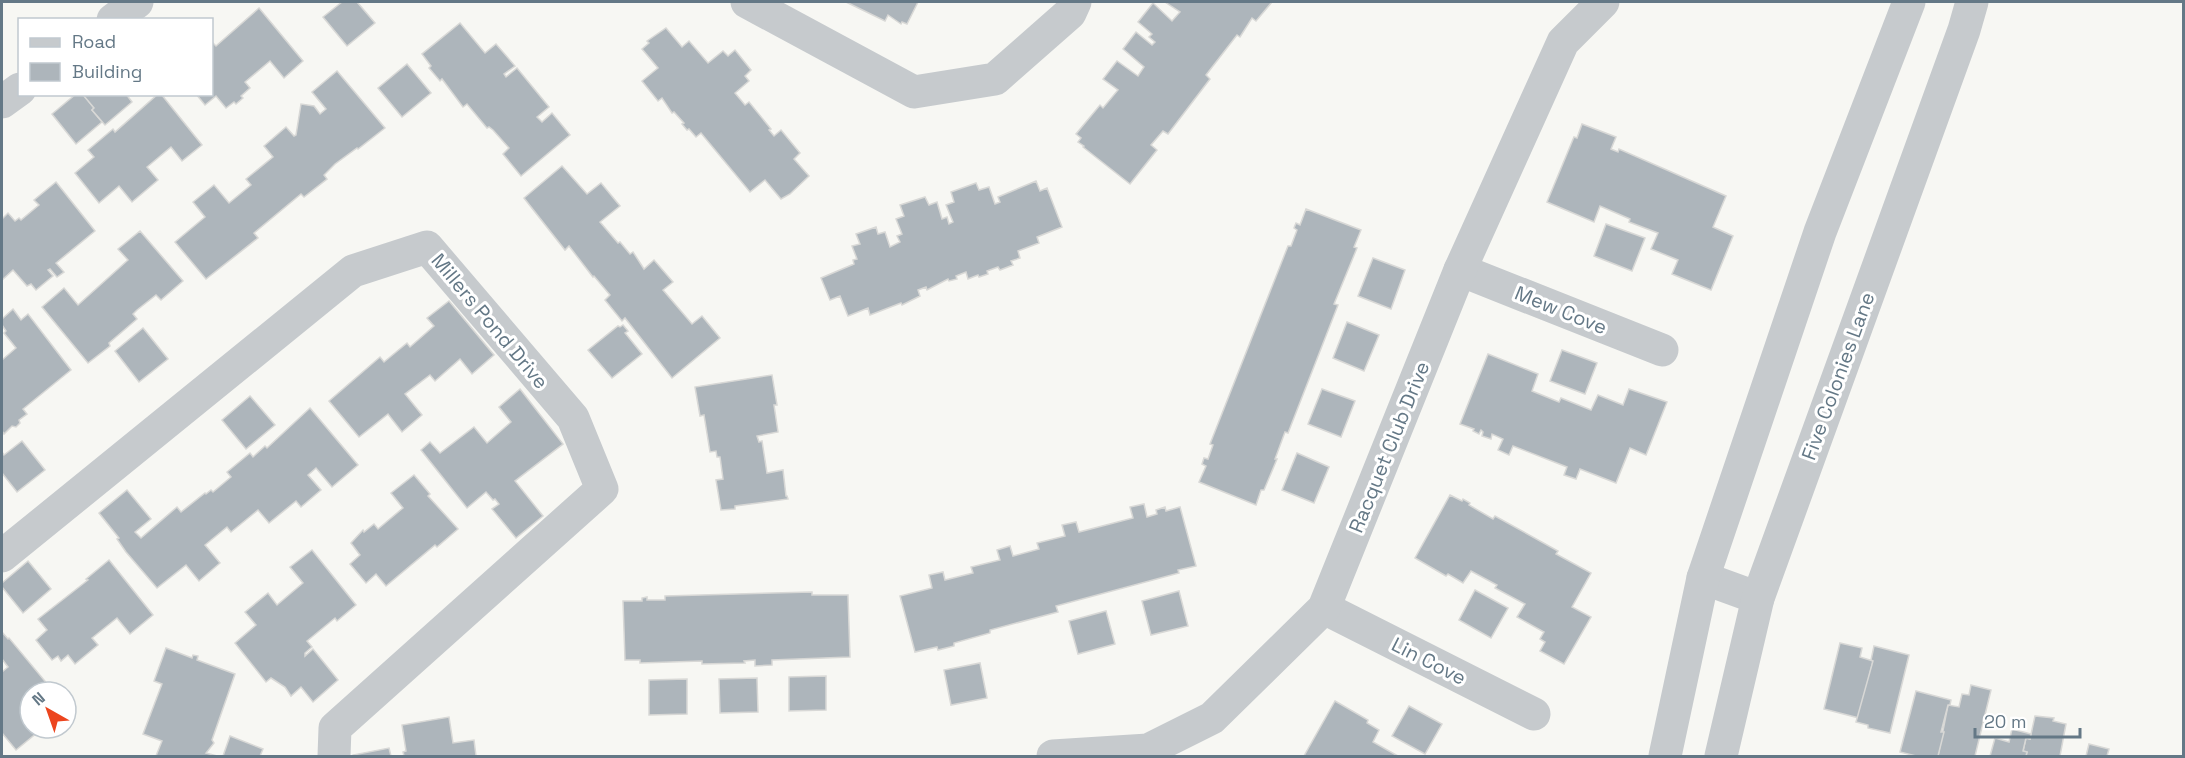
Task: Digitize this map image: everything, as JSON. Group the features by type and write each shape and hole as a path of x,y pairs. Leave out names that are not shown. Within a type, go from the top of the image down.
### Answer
{"street":[{"path":"116,18 137,2"},
{"path":"747,2 914,92 995,79 1070,12 1075,2"},
{"name":"Racquet Club Drive","path":"1053,756 1148,750 1212,718 1324,608 1460,270 1563,42 1603,2"},
{"path":"1665,756 1703,578 1820,232 1909,2"},
{"name":"Five Colonies Lane","path":"1721,756 1758,598 1964,30 1972,2"},
{"path":"2,102 18,90"},
{"name":"Millers Pond Drive","path":"2,556 353,270 427,247 573,418 602,489 335,728 334,756"},
{"name":"Mew Cove","path":"1460,270 1662,350"},
{"path":"1703,578 1758,598"},
{"name":"Lin Cove","path":"1324,608 1534,714"}],"building":[{"path":"342,2 357,2 375,23 347,46 323,17"},
{"path":"846,2 918,2 907,24 902,22 901,24 888,15 885,21"},
{"path":"1165,2 1272,2 1256,21 1252,18 1240,37 1237,35 1206,75 1210,79 1168,134 1163,131 1151,145 1157,150 1130,184 1083,147 1078,142 1081,138 1076,134 1100,105 1103,108 1118,90 1103,79 1117,61 1138,76 1144,67 1123,49 1136,32 1152,45 1155,42 1149,37 1152,34 1138,22 1153,3 1172,21 1180,12"},
{"path":"259,8 303,61 284,78 270,61 245,82 250,88 236,104 234,102 226,108 216,96 205,105 198,96 213,96 213,43 216,46"},
{"path":"460,23 485,53 496,44 515,66 504,74 506,77 517,68 549,107 537,117 542,122 552,113 570,135 521,176 503,154 509,148 493,130 487,128 467,104 463,107 442,79 440,81 429,68 431,66 422,54"},
{"path":"666,28 682,47 689,41 708,63 723,51 728,56 735,50 751,70 745,76 749,81 735,93 745,105 749,102 774,136 781,130 800,153 794,159 809,176 790,194 781,199 765,180 750,192 701,133 696,137 689,129 687,130 682,124 684,123 674,112 672,113 662,98 658,101 642,81 658,68 642,49 649,43 647,41"},
{"path":"407,64 431,93 402,117 378,88"},
{"path":"337,71 385,128 335,164 324,175 327,179 304,197 301,194 254,233 258,238 206,279 175,242 205,217 193,202 214,185 229,203 251,185 246,179 273,157 264,146 286,127 294,136 296,135 301,104 314,106 320,114 326,109 312,92"},
{"path":"74,96 85,96 102,122 76,144 52,114"},
{"path":"84,96 128,96 132,102 105,125 92,110 94,108"},
{"path":"156,96 163,96 202,145 182,161 171,147 147,167 158,180 132,202 119,186 99,203 75,173 94,157 88,150 113,129 115,132"},
{"path":"1582,124 1616,137 1611,149 1618,152 1619,149 1726,196 1713,227 1733,236 1711,290 1672,274 1678,260 1651,249 1658,233 1629,222 1630,219 1600,206 1594,222 1547,202 1574,137 1577,138"},
{"path":"562,166 587,194 601,183 620,206 600,222 630,254 633,252 644,269 654,260 673,282 663,290 692,324 702,316 720,338 672,378 625,318 622,321 605,300 610,295 569,246 565,250 524,198"},
{"path":"1036,181 1040,191 1047,188 1062,227 1037,237 1039,243 1018,251 1020,258 1011,261 1013,265 1000,270 998,267 987,271 988,274 968,279 966,272 956,276 957,279 949,281 948,279 927,290 926,287 918,290 920,296 902,305 901,303 870,315 868,308 848,316 840,296 830,300 821,278 854,264 853,260 857,259 852,246 860,244 856,234 876,227 878,234 885,232 890,247 900,242 897,236 902,234 896,219 904,216 900,205 925,197 929,205 937,202 942,219 947,217 949,224 953,222 946,205 954,202 951,192 976,183 979,190 989,187 995,204 1000,202 998,197"},
{"path":"56,182 95,231 56,263 64,272 57,277 50,269 48,270 53,276 36,290 31,284 27,286 13,270 2,280 2,219 8,213 15,221 19,218 21,220 39,205 34,200"},
{"path":"1306,209 1361,230 1354,247 1357,248 1334,304 1338,305 1288,433 1285,432 1275,459 1277,459 1256,505 1199,482 1206,466 1202,464 1204,458 1208,459 1213,445 1210,444 1288,246 1291,246 1297,230 1294,228 1296,223 1300,225"},
{"path":"1606,224 1645,238 1632,271 1594,256"},
{"path":"140,231 183,281 161,300 156,295 137,310 133,314 137,319 109,343 110,346 88,363 42,307 64,288 78,305 128,260 118,249"},
{"path":"1373,258 1405,270 1391,309 1358,296"},
{"path":"449,301 494,355 472,374 460,359 435,381 430,375 405,394 422,415 402,432 388,414 359,437 329,401 380,357 384,362 407,343 410,347 434,326 427,318"},
{"path":"13,309 21,320 28,314 71,370 23,409 27,414 19,420 20,423 16,427 12,426 4,434 2,431 2,360 16,348 4,333 6,331 2,325 2,319"},
{"path":"1347,322 1379,335 1364,371 1333,358"},
{"path":"623,325 628,331 625,333 642,354 612,378 588,350 618,326"},
{"path":"143,328 168,359 139,382 115,351"},
{"path":"1562,350 1597,363 1585,394 1550,381"},
{"path":"1488,354 1538,374 1532,391 1559,402 1561,398 1591,410 1598,395 1623,405 1629,389 1667,402 1646,455 1630,448 1616,483 1580,469 1576,479 1564,475 1567,467 1513,446 1509,455 1498,450 1503,439 1492,434 1491,439 1482,436 1481,430 1479,434 1473,431 1474,429 1460,424"},
{"path":"772,375 777,405 774,405 778,432 757,436 759,442 762,441 767,473 783,470 788,499 721,510 716,480 723,479 720,457 717,457 716,451 710,452 704,415 700,416 695,387"},
{"path":"520,389 563,444 515,481 543,516 516,538 492,509 499,504 495,499 493,500 486,492 467,508 421,450 430,442 440,453 474,427 487,443 511,422 499,407"},
{"path":"1322,389 1355,401 1341,437 1308,424"},
{"path":"250,396 275,425 246,449 222,420"},
{"path":"310,408 358,465 332,487 316,468 308,475 321,490 301,507 296,501 269,523 258,510 231,532 227,527 205,545 220,563 199,581 186,565 157,588 126,552 117,539 119,538 99,513 127,490 151,519 135,532 141,538 177,507 181,512 205,493 211,490 213,492 231,477 227,472 250,453 253,457 265,446 267,448"},
{"path":"22,441 45,470 17,492 2,473 2,452 4,455"},
{"path":"1297,453 1329,467 1314,503 1282,490"},
{"path":"414,475 430,494 428,496 458,529 386,586 376,574 366,583 350,564 360,555 351,543 363,530 364,532 374,524 378,529 403,508 391,493"},
{"path":"1450,495 1462,501 1463,499 1493,519 1495,516 1558,551 1556,554 1591,573 1572,607 1591,617 1564,664 1540,651 1545,642 1540,639 1544,632 1517,617 1525,604 1495,588 1497,585 1471,571 1463,583 1415,558"},
{"path":"1144,504 1147,517 1157,514 1156,510 1165,507 1166,511 1180,507 1196,566 1178,570 1179,573 1056,606 1058,612 990,630 990,633 954,643 954,646 915,652 900,596 932,588 929,575 943,572 945,580 973,573 971,567 1000,560 997,550 1010,546 1013,556 1039,549 1037,543 1065,536 1062,525 1076,522 1079,532 1133,518 1130,507"},
{"path":"312,550 356,605 337,621 335,618 307,641 312,647 305,653 305,656 313,649 338,680 313,702 301,687 291,696 285,687 271,678 266,682 235,643 256,625 245,612 268,593 277,605 303,583 290,567"},
{"path":"109,560 153,615 130,634 117,618 92,638 98,645 75,664 68,655 61,661 58,656 52,660 36,640 47,630 38,619 88,580 86,579"},
{"path":"28,561 51,589 23,613 2,587 2,583"},
{"path":"1475,590 1508,608 1491,638 1459,620"},
{"path":"1179,591 1188,626 1151,635 1142,601"},
{"path":"812,592 812,595 848,595 850,657 772,660 772,665 755,666 755,660 744,661 745,663 702,664 702,661 640,663 640,660 625,660 623,601 642,601 642,598 647,597 647,600 665,600 665,596"},
{"path":"1106,611 1115,644 1078,654 1069,621"},
{"path":"2,632 44,680 18,680 18,740 28,740 16,750 2,733 2,672 8,667 2,659"},
{"path":"1840,643 1862,648 1860,657 1873,661 1859,718 1824,709"},
{"path":"1874,646 1909,655 1890,733 1868,728 1868,725 1856,722 1873,661 1871,660"},
{"path":"166,648 192,658 193,655 198,656 197,660 235,674 212,740 214,743 206,753 217,756 156,756 162,741 143,734 162,684 154,681"},
{"path":"980,663 987,698 951,705 944,670"},
{"path":"826,676 826,710 789,711 789,677"},
{"path":"757,678 758,712 720,713 719,679"},
{"path":"687,679 687,714 649,715 649,680"},
{"path":"1971,685 1991,690 1975,756 1938,756 1948,705 1959,707 1962,694 1969,695"},
{"path":"1916,691 1951,700 1941,732 1944,732 1938,756 1916,756 1900,752"},
{"path":"1335,701 1368,720 1367,723 1379,730 1373,742 1398,756 1304,756"},
{"path":"1409,706 1442,724 1425,754 1392,736"},
{"path":"2035,716 2054,718 2053,721 2066,724 2060,756 2026,756 2027,752 2023,751 2026,738 2030,739"},
{"path":"449,717 453,743 474,740 476,756 404,756 403,752 406,751 402,725"},
{"path":"2012,729 2031,734 2030,739 2026,738 2023,751 2027,752 2026,756 1990,756 1995,738 2009,742"},
{"path":"230,736 263,749 260,756 223,756"},
{"path":"2089,744 2109,749 2107,756 2086,756"},
{"path":"389,748 391,756 353,756 353,755"}]}
